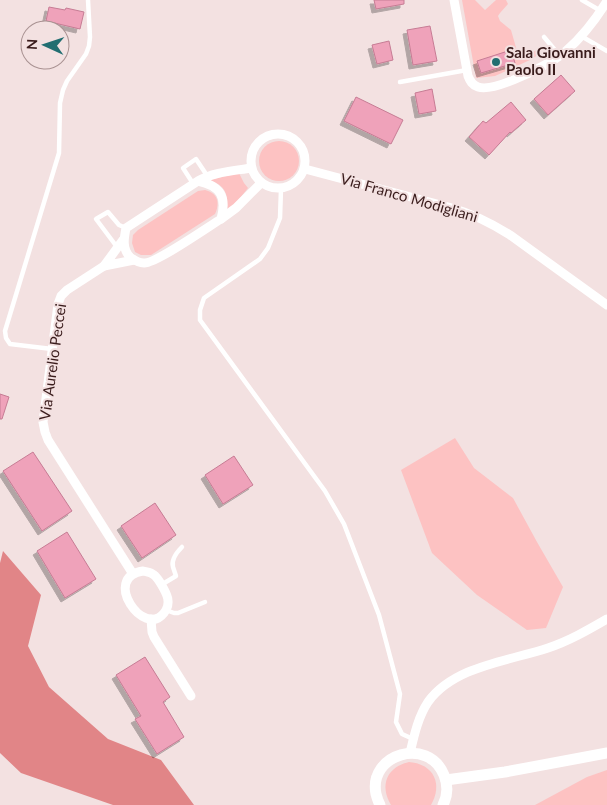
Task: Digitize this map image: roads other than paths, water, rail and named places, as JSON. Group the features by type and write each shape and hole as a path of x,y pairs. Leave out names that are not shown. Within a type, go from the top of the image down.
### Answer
{"street":[{"path":"454,0 472,83 478,87 486,88 514,79 560,56 582,36 607,1"},
{"path":"283,134 292,137 304,150 306,159 305,169 301,177 294,183 281,189 269,187 261,183 251,168 250,159 253,150 258,142 265,137 283,134"},
{"path":"134,260 126,253 121,244 126,228 208,177 251,168"},
{"name":"Via Franco Modigliani","path":"305,169 452,208 483,219 510,235 607,305"},
{"path":"196,183 214,187 221,194 224,206 221,219"},
{"name":"Via Aurelio Peccei","path":"104,266 134,260 145,263 158,259 236,208 261,183"},
{"name":"Via Aurelio Peccei","path":"121,244 104,266 61,296 58,304 44,422 48,440 133,574"},
{"path":"143,571 150,572 156,576 168,594 169,599 166,610 160,617 150,619 140,616 125,595 128,578 133,574 143,571"},
{"path":"150,619 154,637 191,696"},
{"path":"410,753 419,721 428,703 454,680 476,669 558,644 607,619"},
{"path":"380,805 376,792 380,770 388,761 399,755 410,753 422,754 432,759 443,771 447,793 443,805"},
{"path":"446,780 505,772 607,753"}],"lane":[{"path":"53,349 10,344 6,338 5,331 59,153 60,103 63,90 89,46 88,0"},
{"path":"582,0 601,11"},
{"path":"582,36 607,51"},
{"path":"544,37 560,56"},
{"path":"400,82 468,70"},
{"path":"196,183 183,168 196,160 208,177"},
{"path":"281,189 280,218 268,248 260,259 204,298 200,310 200,320 325,491 344,524 379,615 400,694 396,722 402,734 413,740"},
{"path":"121,244 96,219 108,212 119,225 126,228"},
{"path":"161,584 176,576 173,560 182,547"},
{"path":"166,610 178,613 205,602"}],"place":[{"name":"Sala Giovanni Paolo II","path":"496,62"}]}
